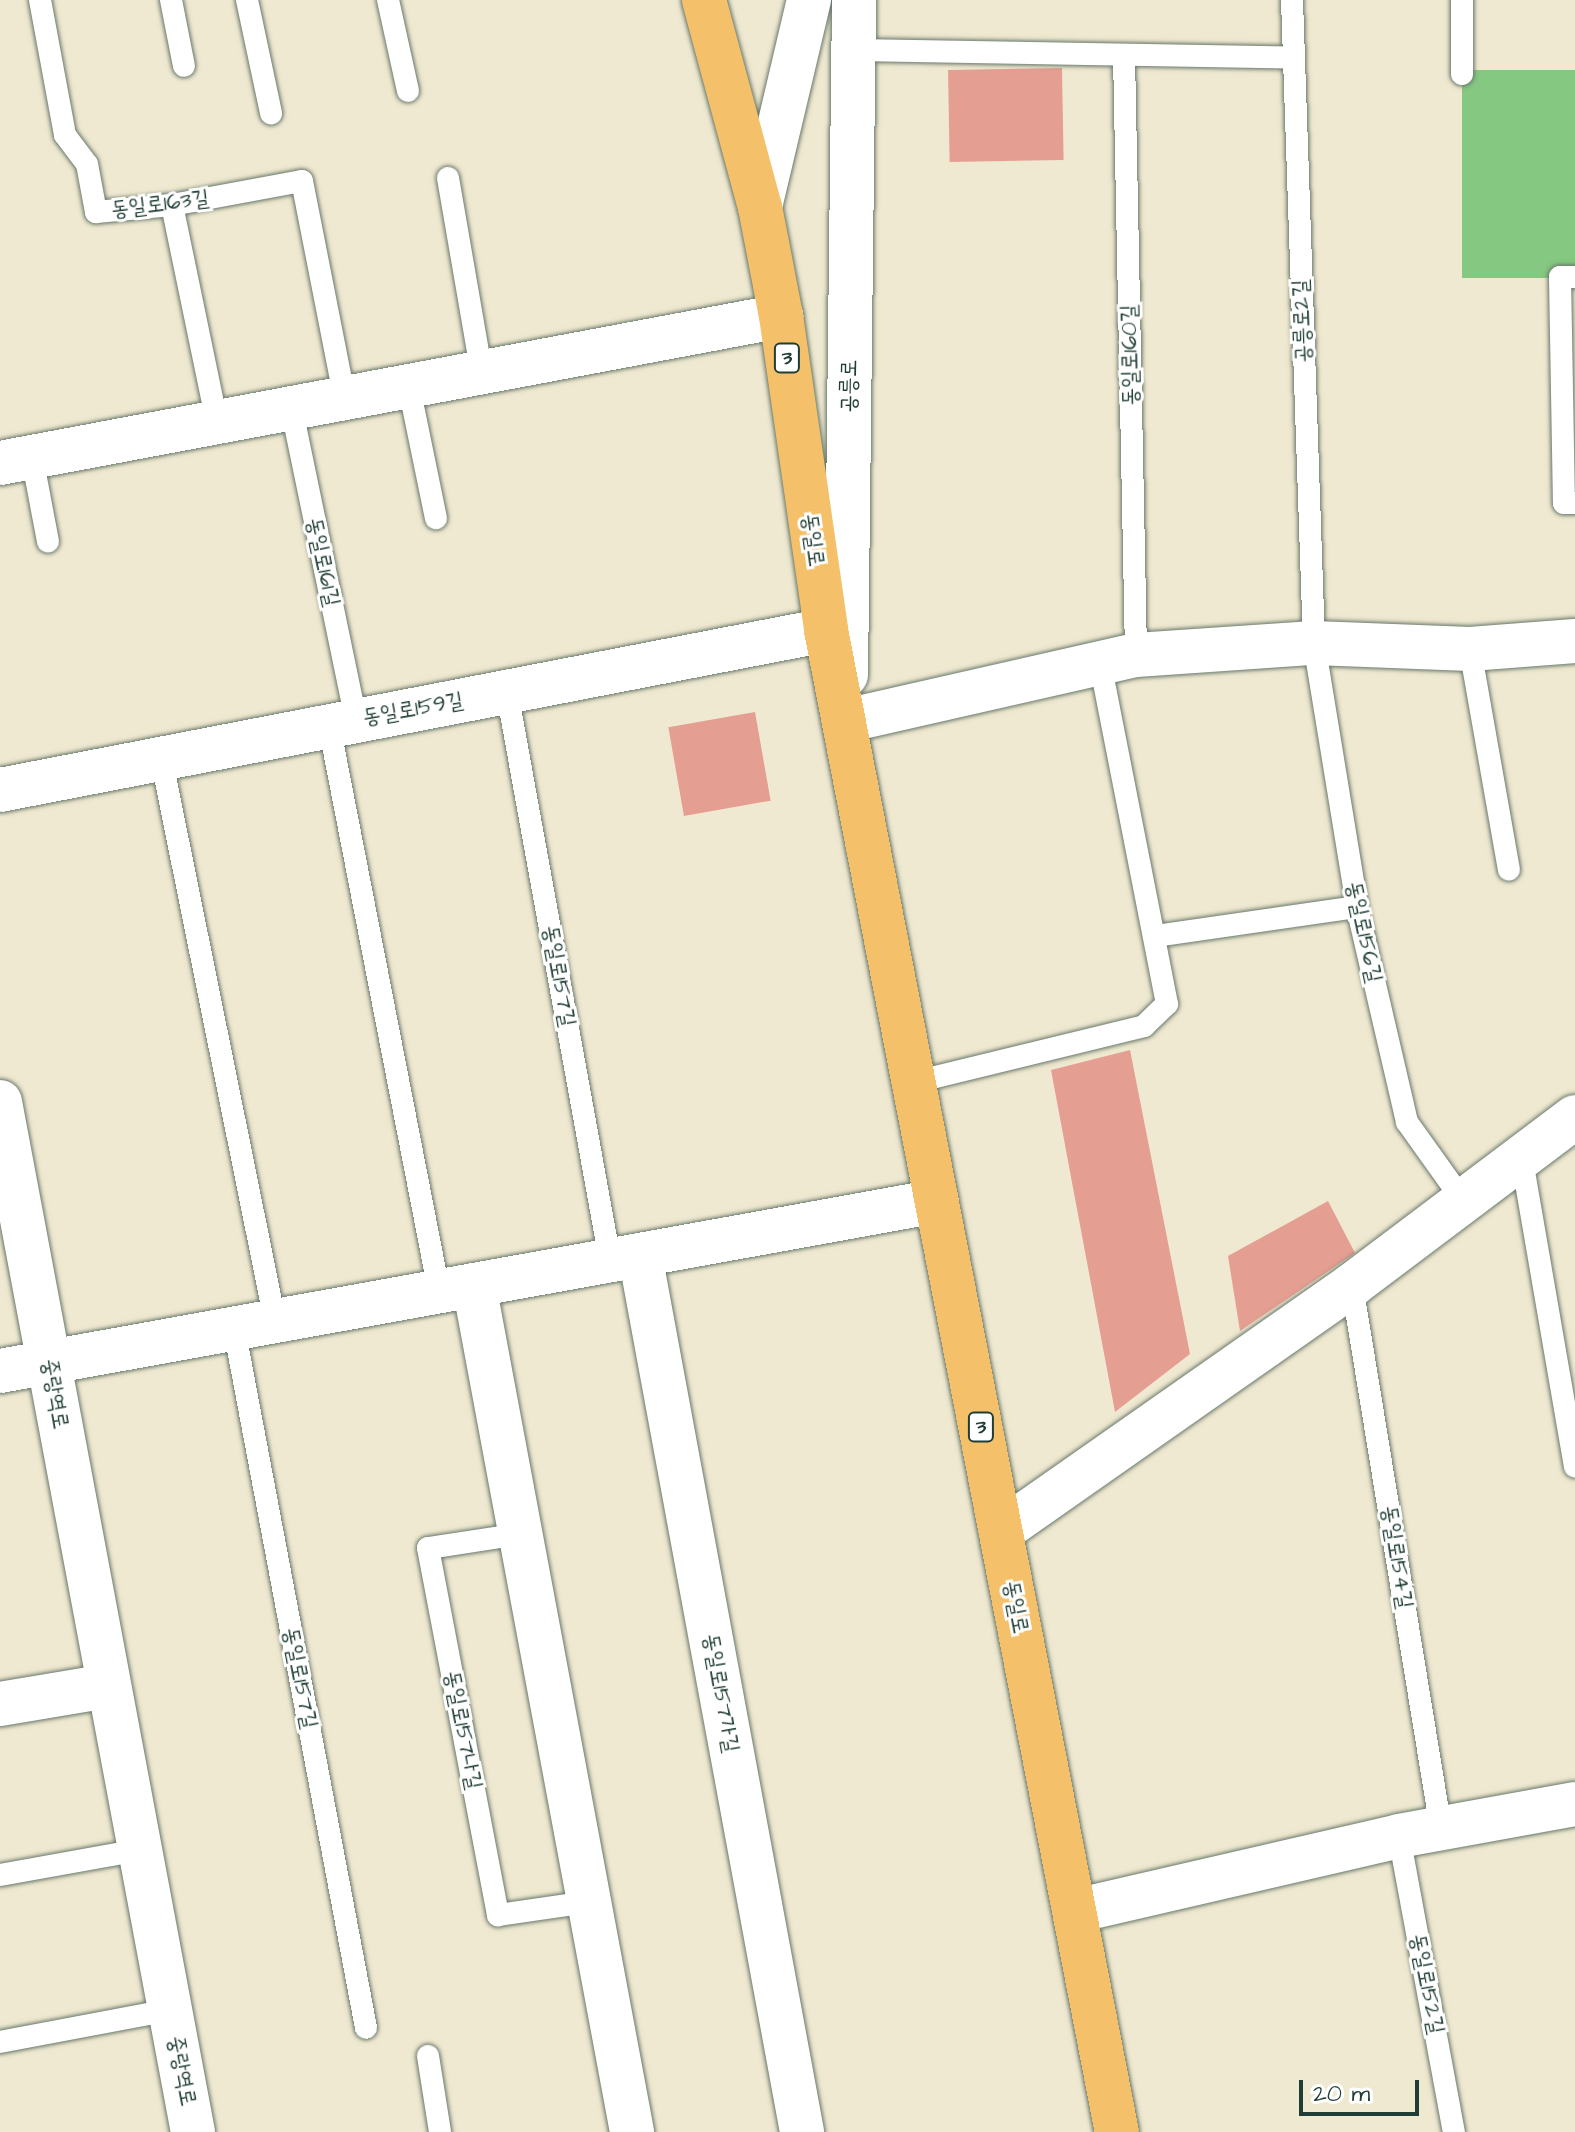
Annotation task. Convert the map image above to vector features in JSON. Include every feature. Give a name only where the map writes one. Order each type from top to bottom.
[{"type":"main road","name":"동일로","points":[[704,0],[760,207],[781,316],[826,630],[1117,2132]]},
{"type":"street","points":[[760,207],[809,0]]},
{"type":"street","name":"공릉로","points":[[845,721],[854,0]]},
{"type":"street","points":[[16,460],[344,395],[482,375],[781,316]]},
{"type":"street","name":"동일로159길","points":[[0,790],[826,630]]},
{"type":"street","points":[[845,721],[1118,659],[1314,643],[1470,649],[1575,641]]},
{"type":"street","name":"중랑역로","points":[[0,1102],[193,2132]]},
{"type":"street","points":[[1001,1531],[1352,1285],[1522,1160],[1575,1117]]},
{"type":"street","points":[[0,1371],[937,1201]]},
{"type":"street","name":"동일로157가길","points":[[625,1258],[802,2132]]},
{"type":"street","points":[[456,1288],[520,1534],[632,2132]]},
{"type":"street","points":[[0,1704],[107,1686]]},
{"type":"street","points":[[1075,1911],[1420,1832],[1575,1804]]},
{"type":"lane","name":"동일로163길","points":[[40,0],[65,135],[87,164],[96,212],[172,205],[302,181],[344,395]]},
{"type":"lane","points":[[171,0],[184,66]]},
{"type":"lane","points":[[247,0],[271,113]]},
{"type":"lane","points":[[388,0],[408,91]]},
{"type":"lane","name":"공릉로2길","points":[[1292,0],[1314,643]]},
{"type":"lane","points":[[1462,0],[1462,74]]},
{"type":"lane","points":[[853,50],[1293,58]]},
{"type":"lane","name":"동일로160길","points":[[915,1082],[1144,1026],[1167,1004],[1118,659],[1124,55]]},
{"type":"lane","points":[[448,178],[482,375]]},
{"type":"lane","points":[[172,205],[217,422]]},
{"type":"lane","points":[[1575,277],[1560,277],[1564,503],[1575,503]]},
{"type":"lane","points":[[409,387],[436,518]]},
{"type":"lane","name":"동일로161길","points":[[291,406],[342,722]]},
{"type":"lane","points":[[16,460],[48,542]]},
{"type":"lane","name":"동일로156길","points":[[1314,643],[1357,907],[1407,1122],[1464,1202]]},
{"type":"lane","points":[[1470,649],[1509,870]]},
{"type":"lane","name":"동일로157길","points":[[507,692],[625,1258]]},
{"type":"lane","points":[[342,722],[456,1288]]},
{"type":"lane","name":"동일로157길","points":[[161,757],[255,1324],[366,2028]]},
{"type":"lane","points":[[1155,936],[1357,907]]},
{"type":"lane","points":[[1522,1160],[1575,1466]]},
{"type":"lane","name":"동일로154길","points":[[1352,1285],[1420,1832]]},
{"type":"lane","name":"동일로157나길","points":[[520,1534],[428,1548],[498,1915],[588,1902]]},
{"type":"lane","name":"동일로152길","points":[[1420,1832],[1454,2132]]},
{"type":"lane","points":[[0,1875],[139,1850]]},
{"type":"lane","name":"중랑역로","points":[[0,2042],[170,2010]]},
{"type":"lane","points":[[428,2056],[440,2132]]},
{"type":"green space","points":[[1462,70],[1575,70],[1575,278],[1462,278]]},
{"type":"building","points":[[1062,68],[1064,160],[950,162],[948,70]]},
{"type":"building","points":[[755,712],[771,801],[684,816],[668,727]]},
{"type":"building","points":[[1130,1050],[1190,1354],[1115,1412],[1051,1070]]},
{"type":"building","points":[[1328,1201],[1355,1253],[1240,1331],[1228,1256]]}]
